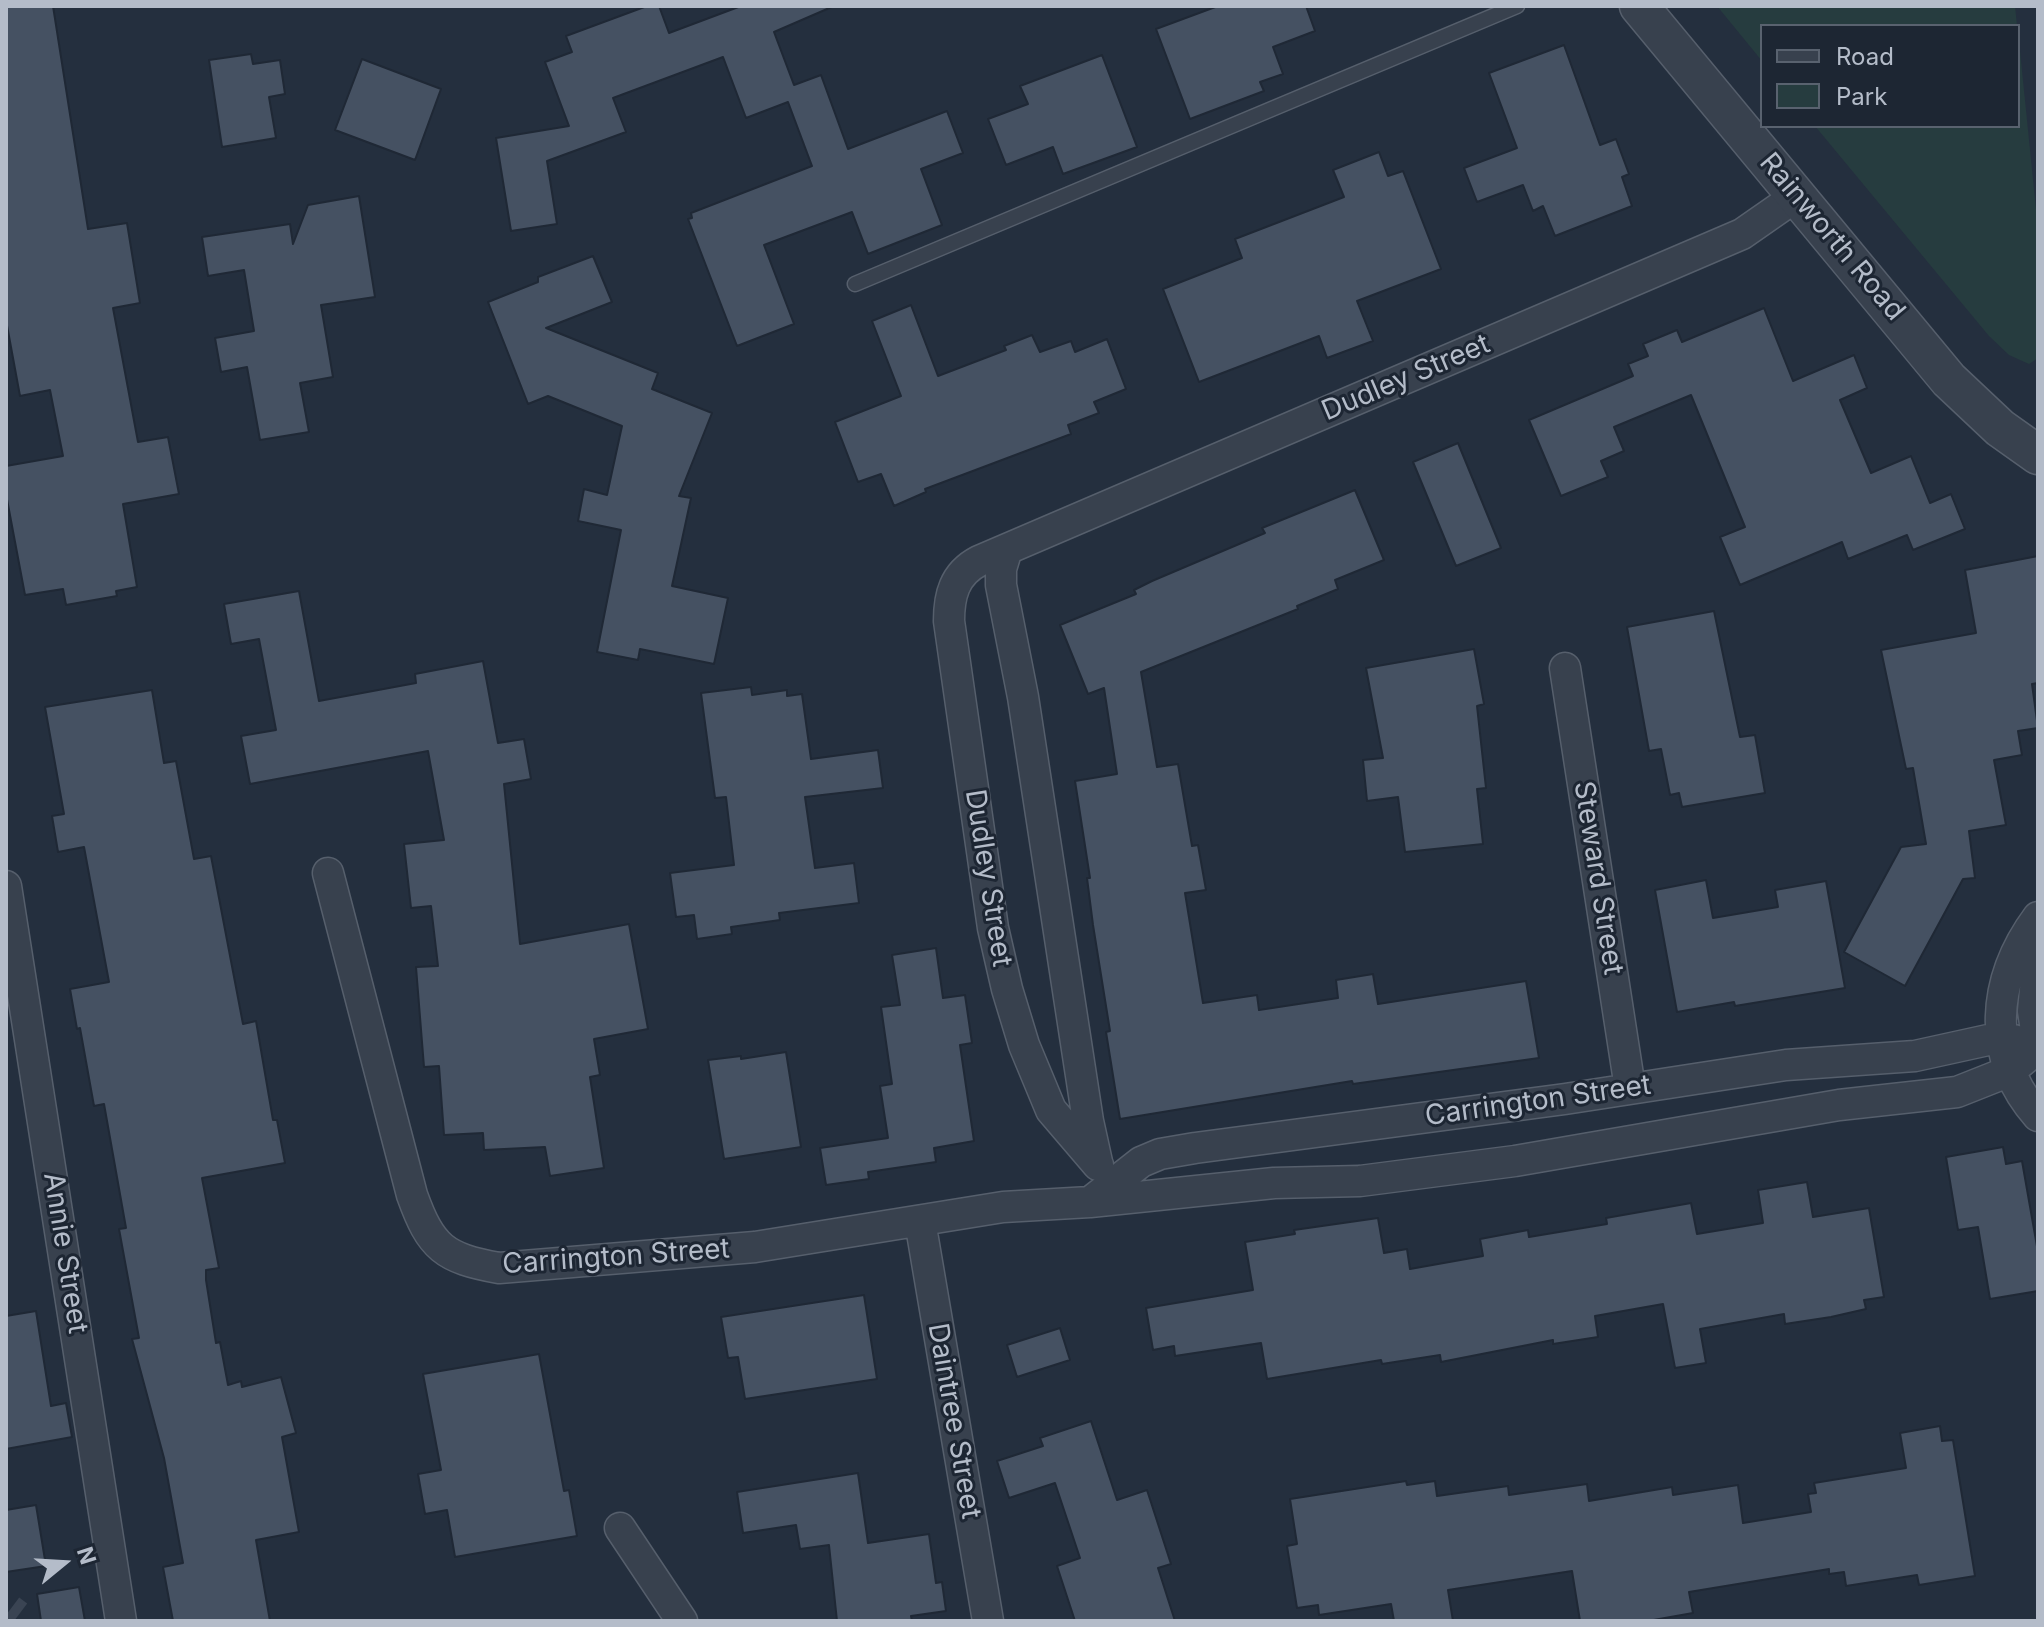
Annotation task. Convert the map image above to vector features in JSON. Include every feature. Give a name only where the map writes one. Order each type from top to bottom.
[{"type":"street","name":"Rainworth Road","points":[[1639,6],[1949,380],[2000,428],[2038,455]]},
{"type":"street","name":"Dudley Street","points":[[1102,1189],[1039,1085],[1007,989],[989,903],[949,611],[953,588],[960,576],[972,565],[1007,549],[1742,234],[1798,195]]},
{"type":"street","points":[[1007,549],[1001,569],[1001,585],[1023,697],[1088,1121],[1102,1189]]},
{"type":"street","name":"Steward Street","points":[[1565,668],[1630,1088]]},
{"type":"street","name":"Carrington Street","points":[[328,873],[412,1195],[423,1225],[449,1255],[468,1263],[499,1268],[755,1247],[1102,1189],[1360,1181],[1515,1161],[1839,1105],[1952,1093],[2010,1071],[2038,1046]]},
{"type":"street","name":"Annie Street","points":[[6,886],[121,1621]]},
{"type":"street","points":[[2038,917],[2020,946],[2001,1005],[2001,1039],[2010,1071],[2020,1092],[2038,1116]]},
{"type":"street","points":[[2001,1039],[2038,1046],[2033,1011],[2038,958]]},
{"type":"street","name":"Carrington Street","points":[[1102,1189],[1136,1164],[1166,1153],[1565,1099],[1786,1065],[1915,1056],[2001,1039]]},
{"type":"street","name":"Daintree Street","points":[[920,1221],[988,1621]]},
{"type":"street","points":[[620,1528],[682,1621]]},
{"type":"lane","points":[[855,284],[1517,6]]},
{"type":"green space","points":[[1717,6],[2015,6],[2017,24],[1760,24],[1760,59]]},
{"type":"green space","points":[[2020,51],[2038,229],[2038,358],[2029,364],[2009,355],[1989,336],[1817,128],[2020,128]]},
{"type":"building","points":[[6,6],[53,6],[88,229],[127,223],[140,303],[113,308],[138,442],[168,437],[179,494],[123,504],[137,587],[116,591],[117,596],[66,605],[63,589],[25,595],[6,494],[6,466],[63,456],[50,390],[20,396],[6,320]]},
{"type":"building","points":[[647,6],[659,6],[669,33],[741,6],[834,6],[774,32],[794,85],[821,75],[848,149],[947,111],[963,153],[921,169],[942,225],[868,254],[852,212],[764,245],[794,324],[737,346],[688,219],[692,218],[691,213],[812,166],[788,102],[746,118],[723,57],[613,98],[626,132],[547,161],[557,224],[511,231],[496,138],[569,126],[545,62],[572,52],[566,36]]},
{"type":"building","points":[[1218,6],[1306,6],[1315,31],[1273,47],[1283,74],[1260,82],[1264,91],[1190,119],[1156,29]]},
{"type":"building","points":[[1564,45],[1600,145],[1616,139],[1629,174],[1622,177],[1632,206],[1555,236],[1543,206],[1533,211],[1523,185],[1477,202],[1464,168],[1517,148],[1489,73]]},
{"type":"building","points":[[251,54],[253,64],[280,60],[285,94],[269,97],[276,138],[222,147],[209,60]]},
{"type":"building","points":[[1102,55],[1137,147],[1063,174],[1053,147],[1006,165],[988,119],[1028,104],[1020,86]]},
{"type":"building","points":[[362,59],[441,89],[415,160],[335,130]]},
{"type":"building","points":[[1379,152],[1388,176],[1403,171],[1441,269],[1357,301],[1373,341],[1327,358],[1319,336],[1199,382],[1163,289],[1242,258],[1235,239],[1344,197],[1333,170]]},
{"type":"building","points":[[359,196],[375,297],[321,305],[333,377],[300,383],[309,432],[260,440],[247,367],[221,372],[215,338],[254,331],[244,270],[208,276],[202,237],[290,224],[293,244],[308,205]]},
{"type":"building","points":[[593,256],[612,302],[546,328],[658,373],[652,389],[712,413],[679,496],[691,498],[672,586],[728,598],[714,664],[640,649],[638,660],[597,652],[621,530],[578,521],[584,489],[607,495],[622,426],[548,396],[528,404],[488,302],[538,282],[538,277]]},
{"type":"building","points":[[911,305],[938,376],[1006,350],[1004,346],[1032,335],[1040,352],[1071,341],[1075,352],[1107,339],[1126,389],[1094,402],[1099,413],[1068,425],[1071,434],[925,489],[926,492],[894,506],[881,474],[858,482],[835,422],[901,396],[872,321]]},
{"type":"building","points":[[1764,308],[1793,381],[1854,355],[1867,388],[1840,400],[1871,473],[1911,456],[1930,503],[1951,494],[1965,529],[1913,550],[1907,535],[1848,559],[1842,542],[1740,585],[1720,537],[1745,527],[1691,395],[1614,427],[1624,451],[1601,461],[1608,477],[1561,496],[1529,420],[1633,376],[1628,364],[1648,356],[1643,344],[1677,330],[1682,342]]},
{"type":"building","points":[[1458,443],[1501,548],[1456,566],[1413,462]]},
{"type":"building","points":[[1355,490],[1384,560],[1335,580],[1338,589],[1297,606],[1298,609],[1141,672],[1157,767],[1178,764],[1192,846],[1198,845],[1206,890],[1185,893],[1203,1003],[1257,995],[1259,1010],[1338,998],[1336,980],[1373,974],[1378,1004],[1526,981],[1539,1058],[1353,1084],[1352,1081],[1120,1119],[1075,781],[1117,774],[1104,688],[1088,694],[1060,625],[1136,594],[1134,590],[1152,581],[1265,533],[1262,528]]},
{"type":"building","points":[[2038,556],[2038,683],[2032,684],[2038,728],[2018,731],[2022,755],[1994,760],[2006,825],[1969,831],[1975,878],[1963,879],[1905,986],[1844,952],[1901,847],[1926,844],[1913,768],[1906,769],[1881,650],[1976,633],[1965,570]]},
{"type":"building","points":[[299,591],[319,701],[416,683],[415,674],[483,661],[498,743],[524,739],[531,779],[504,784],[520,944],[629,924],[648,1029],[594,1039],[600,1075],[590,1077],[604,1168],[550,1176],[545,1147],[484,1150],[483,1133],[444,1135],[439,1066],[424,1067],[416,967],[438,966],[431,906],[411,908],[404,844],[444,840],[428,751],[250,784],[241,736],[276,730],[259,639],[231,644],[224,604]]},
{"type":"building","points":[[1714,611],[1740,737],[1755,735],[1765,793],[1682,807],[1679,793],[1670,795],[1661,749],[1649,751],[1627,627]]},
{"type":"building","points":[[1474,649],[1484,704],[1477,706],[1486,788],[1477,789],[1483,844],[1405,852],[1398,797],[1367,801],[1363,760],[1383,758],[1366,668]]},
{"type":"building","points":[[751,687],[752,695],[787,690],[787,696],[802,694],[811,759],[878,750],[883,788],[805,797],[815,868],[854,863],[859,903],[779,913],[780,920],[731,927],[732,934],[697,939],[694,915],[676,917],[670,873],[734,865],[726,797],[715,798],[701,693]]},
{"type":"building","points":[[152,690],[164,763],[176,761],[194,859],[211,856],[243,1024],[256,1021],[273,1120],[277,1120],[285,1163],[202,1178],[219,1268],[206,1270],[206,1280],[216,1343],[220,1342],[228,1385],[241,1381],[242,1387],[281,1377],[296,1433],[282,1437],[299,1532],[256,1540],[270,1621],[173,1621],[163,1567],[183,1563],[164,1458],[132,1339],[139,1338],[119,1229],[126,1228],[104,1104],[94,1106],[70,989],[109,982],[84,847],[58,852],[52,816],[64,814],[45,707]]},
{"type":"building","points":[[1706,880],[1713,918],[1778,907],[1775,890],[1826,881],[1845,988],[1677,1012],[1655,890]]},
{"type":"building","points":[[936,948],[943,998],[965,995],[972,1043],[960,1045],[974,1141],[934,1148],[936,1162],[868,1172],[869,1179],[826,1185],[820,1148],[888,1138],[880,1086],[892,1084],[881,1007],[900,1005],[892,955]]},
{"type":"building","points":[[786,1052],[801,1147],[724,1159],[708,1060]]},
{"type":"building","points":[[2003,1147],[2006,1164],[2022,1161],[2038,1252],[2038,1291],[1990,1299],[1978,1227],[1958,1230],[1946,1157]]},
{"type":"building","points":[[1807,1182],[1813,1217],[1869,1208],[1884,1297],[1864,1300],[1866,1309],[1831,1317],[1785,1324],[1784,1314],[1700,1329],[1706,1363],[1675,1368],[1663,1304],[1595,1316],[1598,1337],[1553,1344],[1553,1340],[1441,1362],[1440,1355],[1382,1364],[1381,1360],[1267,1379],[1261,1343],[1175,1356],[1174,1346],[1153,1350],[1146,1308],[1253,1290],[1245,1242],[1295,1234],[1294,1230],[1378,1218],[1384,1253],[1407,1249],[1410,1269],[1483,1256],[1480,1239],[1528,1230],[1529,1237],[1607,1224],[1606,1218],[1691,1203],[1697,1234],[1763,1223],[1758,1190]]},
{"type":"building","points":[[864,1295],[877,1379],[745,1399],[738,1357],[728,1358],[721,1317]]},
{"type":"building","points":[[36,1311],[51,1406],[66,1403],[72,1437],[6,1449],[6,1316]]},
{"type":"building","points":[[1060,1328],[1070,1360],[1017,1377],[1007,1345]]},
{"type":"building","points":[[539,1354],[564,1491],[569,1490],[577,1536],[455,1557],[447,1510],[425,1514],[418,1474],[441,1470],[423,1374]]},
{"type":"building","points":[[1091,1421],[1117,1500],[1147,1490],[1171,1564],[1158,1568],[1175,1621],[1075,1621],[1057,1566],[1080,1558],[1055,1483],[1009,1498],[997,1461],[1043,1446],[1040,1438]]},
{"type":"building","points":[[1940,1426],[1942,1441],[1953,1440],[1975,1576],[1919,1585],[1917,1575],[1846,1586],[1844,1572],[1829,1574],[1829,1569],[1689,1592],[1693,1613],[1648,1621],[1580,1621],[1572,1571],[1448,1590],[1453,1621],[1394,1621],[1391,1604],[1319,1615],[1318,1605],[1297,1608],[1287,1546],[1297,1544],[1290,1499],[1406,1481],[1407,1485],[1435,1481],[1437,1496],[1508,1486],[1509,1495],[1587,1484],[1589,1501],[1672,1487],[1673,1495],[1738,1485],[1743,1523],[1811,1512],[1808,1494],[1816,1493],[1814,1483],[1906,1468],[1900,1433]]},
{"type":"building","points":[[858,1473],[868,1543],[929,1534],[936,1583],[942,1582],[946,1611],[911,1616],[912,1621],[837,1621],[829,1545],[800,1549],[796,1525],[743,1533],[737,1492]]},
{"type":"building","points":[[36,1505],[46,1566],[6,1572],[6,1510]]},
{"type":"building","points":[[79,1587],[85,1621],[41,1621],[37,1594]]},
{"type":"tunnel","points":[[6,1615],[14,1621]]}]
